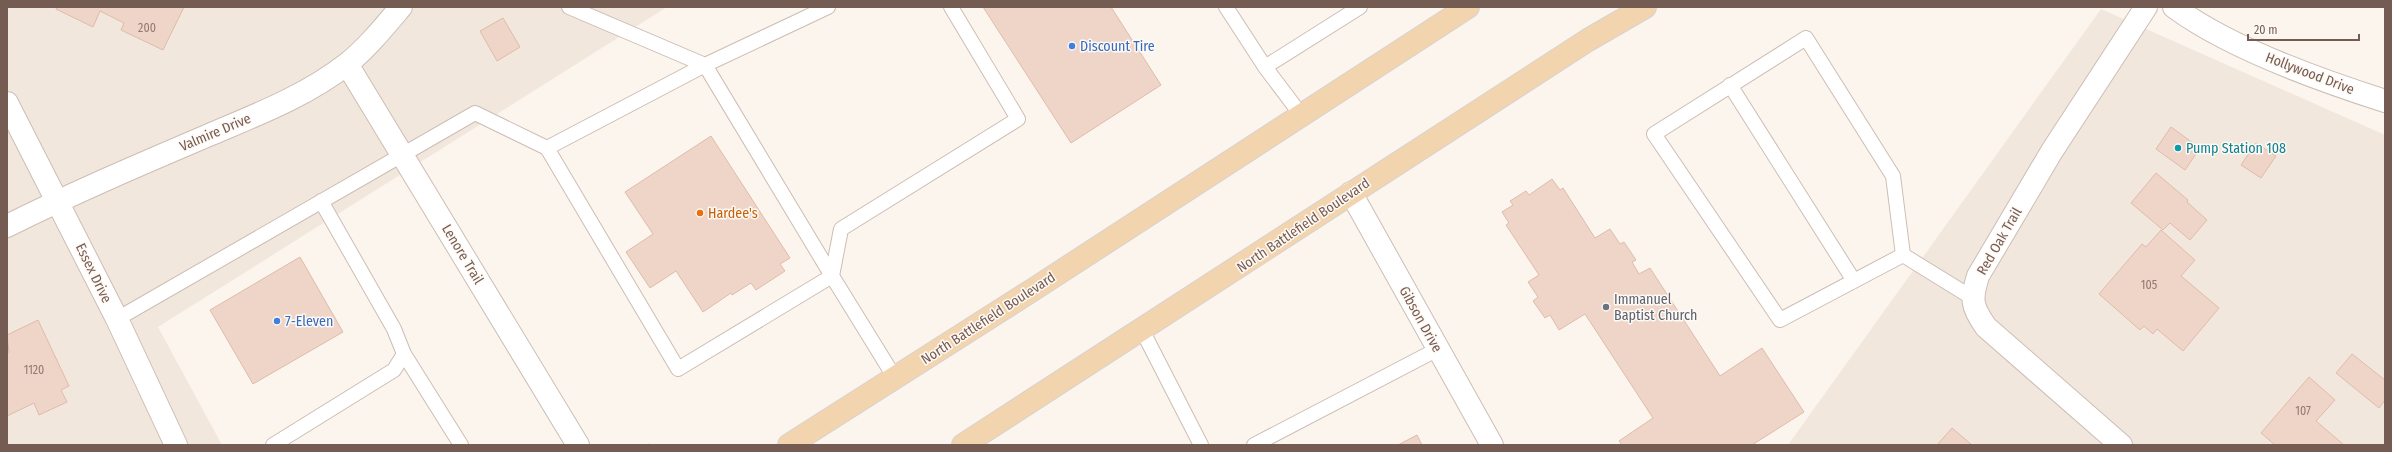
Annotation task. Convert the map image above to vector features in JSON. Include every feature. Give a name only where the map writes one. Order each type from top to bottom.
[{"type":"main road","name":"North Battlefield Boulevard","points":[[789,445],[1302,116],[1468,7]]},
{"type":"main road","name":"North Battlefield Boulevard","points":[[963,445],[1288,237],[1351,193],[1588,40],[1645,7]]},
{"type":"street","name":"Valmire Drive","points":[[7,226],[58,200],[272,108],[324,80],[347,64],[372,41],[401,7]]},
{"type":"street","name":"Red Oak Trail","points":[[1971,297],[1978,276],[2052,151],[2146,7]]},
{"type":"street","name":"Hollywood Drive","points":[[2185,10],[2277,62],[2385,101]]},
{"type":"street","name":"Lenore Trail","points":[[347,64],[403,154],[578,445]]},
{"type":"street","name":"Essex Drive","points":[[7,103],[58,200],[117,319],[176,445]]},
{"type":"street","name":"Gibson Drive","points":[[1351,193],[1492,445]]},
{"type":"street","points":[[1971,297],[1979,318],[1986,327],[2121,445]]},
{"type":"lane","points":[[569,7],[705,65],[895,378]]},
{"type":"lane","points":[[547,148],[705,65],[828,7]]},
{"type":"lane","points":[[117,319],[475,113],[547,148],[678,369],[832,276],[841,229],[1018,119],[951,7]]},
{"type":"lane","points":[[1226,7],[1265,67],[1302,116]]},
{"type":"lane","points":[[1265,67],[1360,7]]},
{"type":"lane","points":[[1806,38],[1893,176],[1903,255],[1780,320],[1654,134],[1806,38]]},
{"type":"lane","points":[[1730,85],[1854,281]]},
{"type":"lane","points":[[321,201],[394,329],[404,354],[461,445]]},
{"type":"lane","points":[[1903,255],[1971,297]]},
{"type":"lane","points":[[1142,330],[1201,445]]},
{"type":"lane","points":[[1254,445],[1438,349]]},
{"type":"lane","points":[[273,445],[394,370],[404,354]]},
{"type":"shaded area","points":[[7,7],[667,7],[158,327],[222,445],[7,445]]},
{"type":"shaded area","points":[[2101,9],[2385,135],[2385,445],[1788,445]]},
{"type":"building","points":[[57,7],[184,7],[163,50],[121,30],[124,23],[100,11],[93,27],[56,9]]},
{"type":"building","name":"Discount Tire","points":[[983,7],[1111,7],[1161,85],[1071,143]]},
{"type":"building","points":[[503,18],[520,47],[497,61],[480,31]]},
{"type":"building","name":"Pump Station 108","points":[[2171,127],[2200,148],[2185,170],[2156,149]]},
{"type":"building","name":"Hardee's","points":[[711,136],[790,258],[780,264],[785,271],[756,290],[751,283],[732,295],[731,293],[703,312],[676,271],[650,288],[626,252],[653,234],[625,192]]},
{"type":"building","points":[[2256,143],[2276,156],[2261,178],[2241,165]]},
{"type":"building","points":[[2156,173],[2188,200],[2187,202],[2207,220],[2190,240],[2170,223],[2163,230],[2131,203]]},
{"type":"building","name":"Immanuel Baptist Church","points":[[1552,179],[1560,190],[1563,188],[1595,238],[1610,229],[1620,244],[1624,242],[1636,260],[1632,262],[1639,274],[1650,268],[1720,376],[1762,348],[1804,412],[1752,445],[1622,445],[1619,441],[1653,418],[1585,314],[1559,330],[1550,315],[1545,318],[1533,301],[1538,297],[1528,282],[1539,275],[1506,225],[1509,223],[1502,212],[1513,205],[1510,201],[1526,191],[1529,195]]},
{"type":"building","points":[[2161,230],[2195,260],[2181,276],[2219,308],[2183,351],[2157,329],[2153,334],[2144,326],[2140,330],[2099,294],[2142,244],[2146,247]]},
{"type":"building","name":"7-Eleven","points":[[300,257],[343,332],[253,384],[210,310]]},
{"type":"building","points":[[38,320],[69,386],[61,390],[67,402],[39,415],[34,403],[7,416],[7,353],[9,352],[7,335]]},
{"type":"building","points":[[2352,354],[2385,380],[2385,400],[2379,408],[2336,373]]},
{"type":"building","points":[[2309,377],[2335,400],[2316,421],[2344,445],[2275,445],[2261,433]]},
{"type":"building","points":[[1952,428],[1972,445],[1937,445]]},
{"type":"building","points":[[1417,435],[1422,445],[1398,445]]},
{"type":"place","name":"Discount Tire","points":[[1072,46]]},
{"type":"place","name":"Pump Station 108","points":[[2178,148]]},
{"type":"place","name":"Hardee's","points":[[700,213]]},
{"type":"place","name":"Immanuel Baptist Church","points":[[1606,307]]},
{"type":"place","name":"7-Eleven","points":[[277,321]]}]
